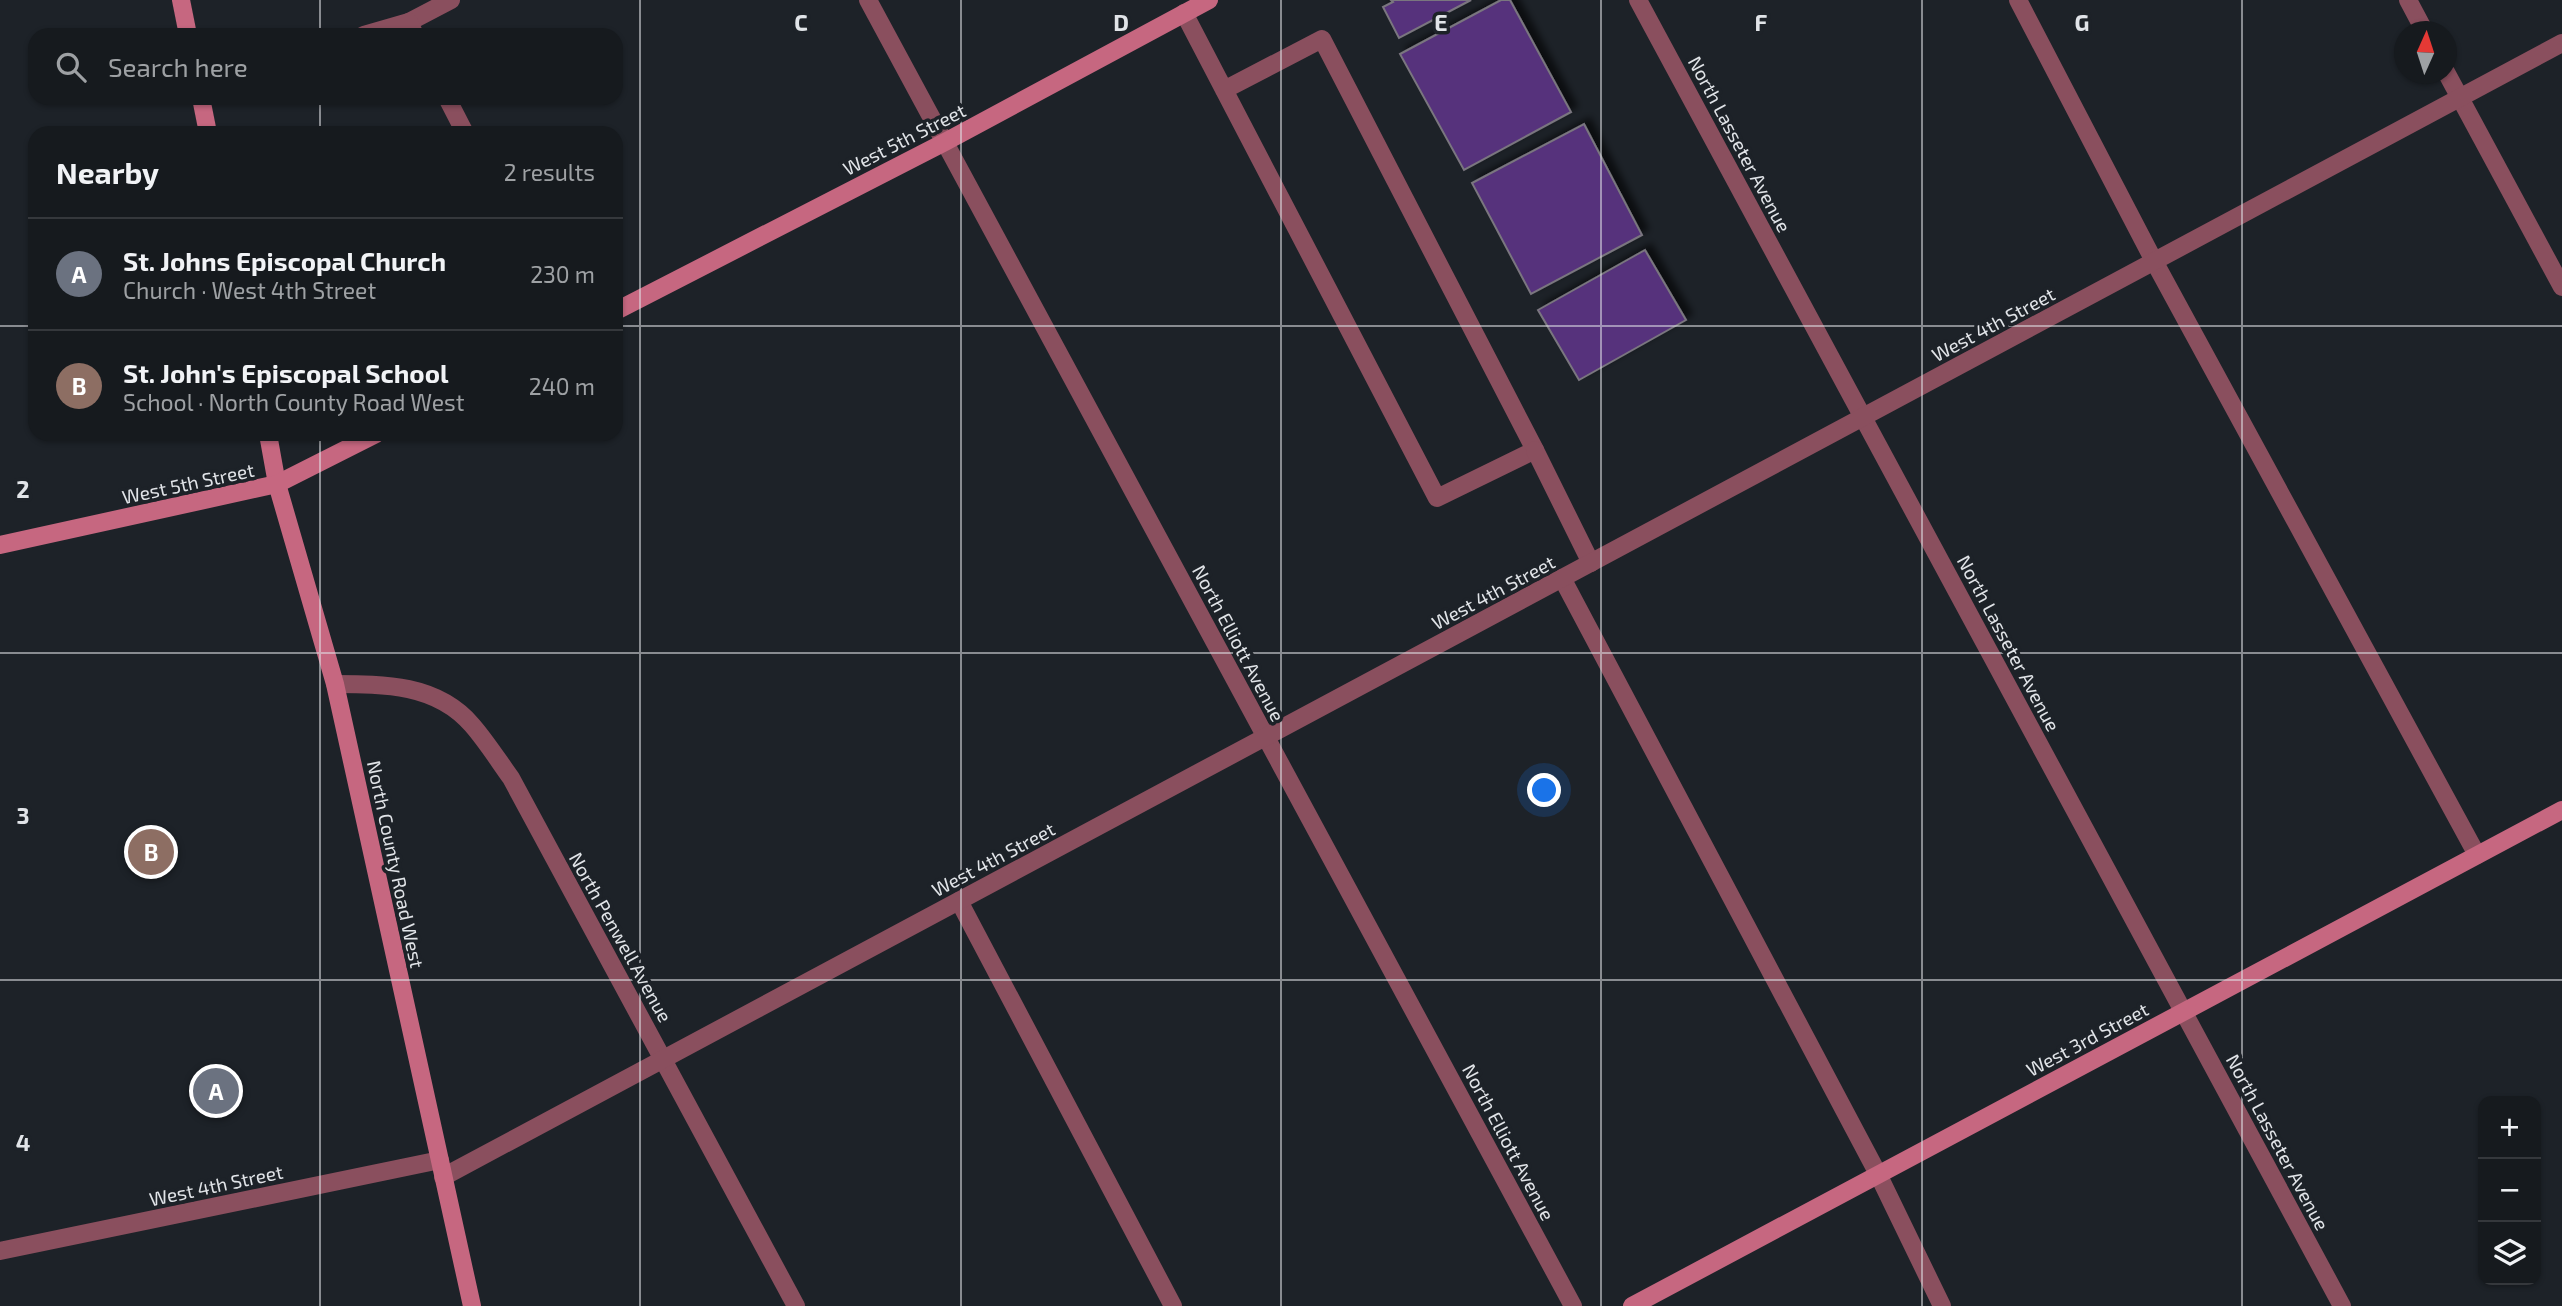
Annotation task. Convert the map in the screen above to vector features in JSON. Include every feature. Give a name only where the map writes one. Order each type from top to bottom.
[{"type":"street","points":[[181,0],[187,28]]},
{"type":"street","points":[[413,28],[451,0]]},
{"type":"street","name":"North Elliott Avenue","points":[[868,0],[1573,1306]]},
{"type":"street","name":"West 5th Street","points":[[623,307],[945,142],[1209,0]]},
{"type":"street","name":"North Lasseter Avenue","points":[[1639,0],[2342,1306]]},
{"type":"street","points":[[2018,0],[2154,261],[2477,855]]},
{"type":"street","points":[[2408,0],[2419,21]]},
{"type":"street","points":[[1184,13],[1437,498],[1535,450]]},
{"type":"street","points":[[1224,89],[1322,39],[1591,563]]},
{"type":"street","name":"West 4th Street","points":[[0,1251],[441,1168],[663,1058],[959,901],[2562,43]]},
{"type":"street","points":[[2452,84],[2562,287]]},
{"type":"street","points":[[202,105],[207,126]]},
{"type":"street","points":[[451,105],[461,126]]},
{"type":"street","name":"North County Road West","points":[[269,441],[278,484],[335,684],[472,1306]]},
{"type":"street","name":"West 5th Street","points":[[0,545],[278,484],[362,441]]},
{"type":"street","points":[[1562,578],[1878,1174],[1942,1306]]},
{"type":"street","name":"North Penwell Avenue","points":[[335,684],[387,684],[422,691],[448,705],[471,723],[511,778],[796,1306]]},
{"type":"street","name":"West 3rd Street","points":[[1632,1306],[2562,810]]},
{"type":"street","points":[[959,901],[1173,1306]]},
{"type":"building","points":[[1391,0],[1471,0],[1399,38],[1383,7],[1393,2]]},
{"type":"building","points":[[1501,0],[1510,0],[1571,112],[1464,170],[1400,54]]},
{"type":"building","points":[[1584,124],[1642,235],[1531,294],[1472,183]]},
{"type":"building","points":[[1645,250],[1686,320],[1579,380],[1538,310]]},
{"type":"place","name":"St. John's Episcopal School","points":[[151,852]]},
{"type":"place","name":"St. Johns Episcopal Church","points":[[216,1091]]}]
